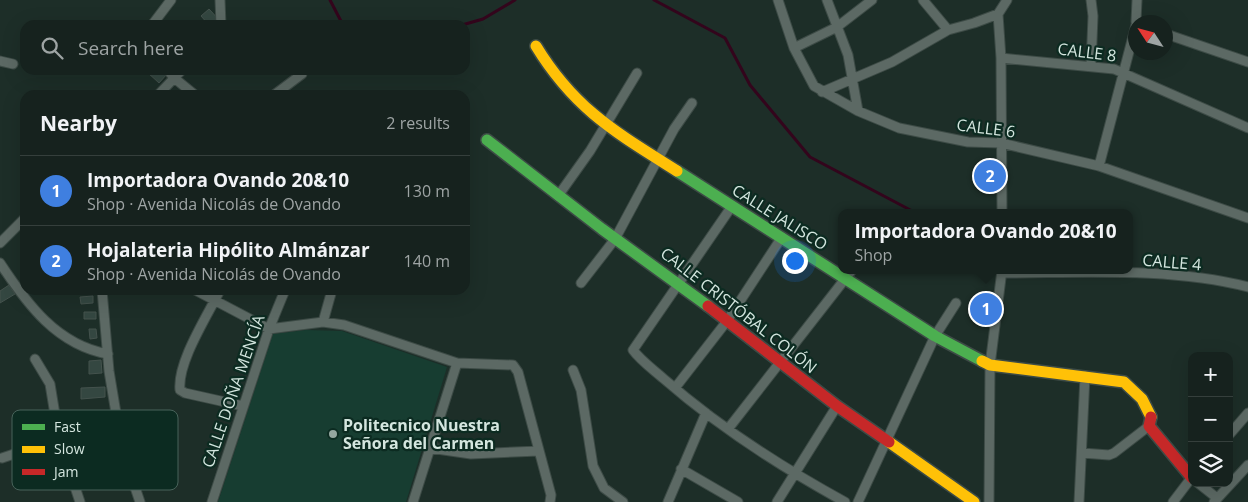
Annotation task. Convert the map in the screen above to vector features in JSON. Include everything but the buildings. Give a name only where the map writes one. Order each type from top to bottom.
[{"type":"street","points":[[156,20],[171,0]]},
{"type":"street","points":[[220,0],[221,20]]},
{"type":"street","name":"CALLE 6","points":[[778,0],[794,48],[809,79],[822,92],[858,111],[899,128],[968,142],[1001,143],[1099,166],[1248,218]]},
{"type":"street","points":[[827,0],[848,56],[858,111]]},
{"type":"street","points":[[794,48],[837,27],[872,0]]},
{"type":"street","points":[[923,0],[948,30]]},
{"type":"street","points":[[1002,209],[1001,58],[998,14],[1006,0]]},
{"type":"street","points":[[1091,0],[1093,16],[1091,66]]},
{"type":"street","points":[[1136,15],[1137,0]]},
{"type":"street","points":[[822,92],[892,62],[948,30],[974,24],[998,14]]},
{"type":"street","points":[[1173,36],[1248,62]]},
{"type":"street","name":"CALLE JALISCO","points":[[536,46],[551,71],[588,111],[605,125],[657,160],[782,238],[838,268]]},
{"type":"street","points":[[1099,166],[1128,54]]},
{"type":"street","name":"CALLE 8","points":[[1001,58],[1091,66],[1123,72],[1248,128]]},
{"type":"street","points":[[0,61],[13,64]]},
{"type":"street","points":[[558,196],[590,150],[637,73]]},
{"type":"street","points":[[161,90],[170,75]]},
{"type":"street","points":[[172,75],[189,90]]},
{"type":"street","points":[[281,90],[301,75]]},
{"type":"street","points":[[581,283],[616,239],[657,160],[692,103]]},
{"type":"street","name":"CALLE CRISTÓBAL COLÓN","points":[[487,140],[558,196],[680,284],[837,406],[974,502]]},
{"type":"street","points":[[732,206],[634,350],[675,388],[706,413],[795,474],[845,502]]},
{"type":"street","points":[[0,244],[20,223]]},
{"type":"street","points":[[675,388],[727,321],[782,238]]},
{"type":"street","points":[[0,264],[20,294]]},
{"type":"street","points":[[728,428],[849,274]]},
{"type":"street","name":"CALLE JALISCO","points":[[849,274],[935,336],[990,365],[1085,376],[1127,384],[1142,399],[1151,417],[1150,426],[1188,473]]},
{"type":"street","points":[[989,502],[990,365],[1002,274]]},
{"type":"street","name":"CALLE 4","points":[[1133,274],[1227,282],[1248,287]]},
{"type":"street","points":[[21,295],[40,317],[80,345],[93,352],[108,354]]},
{"type":"street","points":[[102,295],[108,354],[116,410]]},
{"type":"street","points":[[205,295],[269,329],[322,322],[344,325],[457,363],[512,365],[516,368],[551,495],[550,502]]},
{"type":"street","points":[[218,295],[192,345],[180,383],[180,390],[185,394],[243,406]]},
{"type":"street","name":"CALLE DOÑA MENCÍA","points":[[212,502],[282,295]]},
{"type":"street","points":[[322,322],[330,295]]},
{"type":"street","points":[[858,502],[935,336],[956,303]]},
{"type":"street","points":[[35,359],[50,384],[54,410]]},
{"type":"street","points":[[413,502],[457,363]]},
{"type":"street","points":[[573,370],[581,390],[593,466],[604,488],[623,502]]},
{"type":"street","points":[[1079,502],[1085,376]]},
{"type":"street","points":[[777,502],[837,406]]},
{"type":"street","points":[[668,502],[706,413]]},
{"type":"street","points":[[1233,430],[1248,413]]},
{"type":"street","points":[[1082,452],[1108,455],[1114,453],[1150,426]]},
{"type":"street","points":[[430,448],[471,454],[539,451]]},
{"type":"street","points":[[2,458],[12,455]]},
{"type":"street","points":[[1202,487],[1216,500],[1248,465]]},
{"type":"street","points":[[681,469],[738,502]]},
{"type":"street","points":[[1173,502],[1188,483]]},
{"type":"street","points":[[76,490],[80,502]]},
{"type":"street","points":[[136,490],[140,502]]},
{"type":"shaded area","name":"Politecnico Nuestra Señora del Carmen","points":[[306,330],[342,331],[447,367],[406,502],[218,502],[273,334]]},
{"type":"waterway","points":[[330,0],[340,20]]},
{"type":"waterway","points":[[470,23],[483,19],[515,0]]},
{"type":"waterway","points":[[654,0],[725,38],[750,85],[810,157],[908,209]]},
{"type":"traffic: fast","points":[[487,140],[602,229],[708,306]]},
{"type":"traffic: fast","points":[[677,171],[838,274]]},
{"type":"traffic: fast","points":[[838,274],[935,336],[982,361]]},
{"type":"traffic: slow","points":[[536,46],[566,87],[582,104],[616,132],[677,171]]},
{"type":"traffic: slow","points":[[982,361],[990,365],[1124,382],[1142,399],[1151,417]]},
{"type":"traffic: slow","points":[[889,442],[974,502]]},
{"type":"traffic: jam","points":[[708,306],[837,406],[889,442]]},
{"type":"traffic: jam","points":[[1151,417],[1149,426],[1188,473]]},
{"type":"place","name":"Hojalateria Hipólito Almánzar","points":[[990,176]]},
{"type":"place","name":"Importadora Ovando 20&10","points":[[986,309]]},
{"type":"place","name":"Politecnico Nuestra Señora del Carmen","points":[[333,434]]}]
